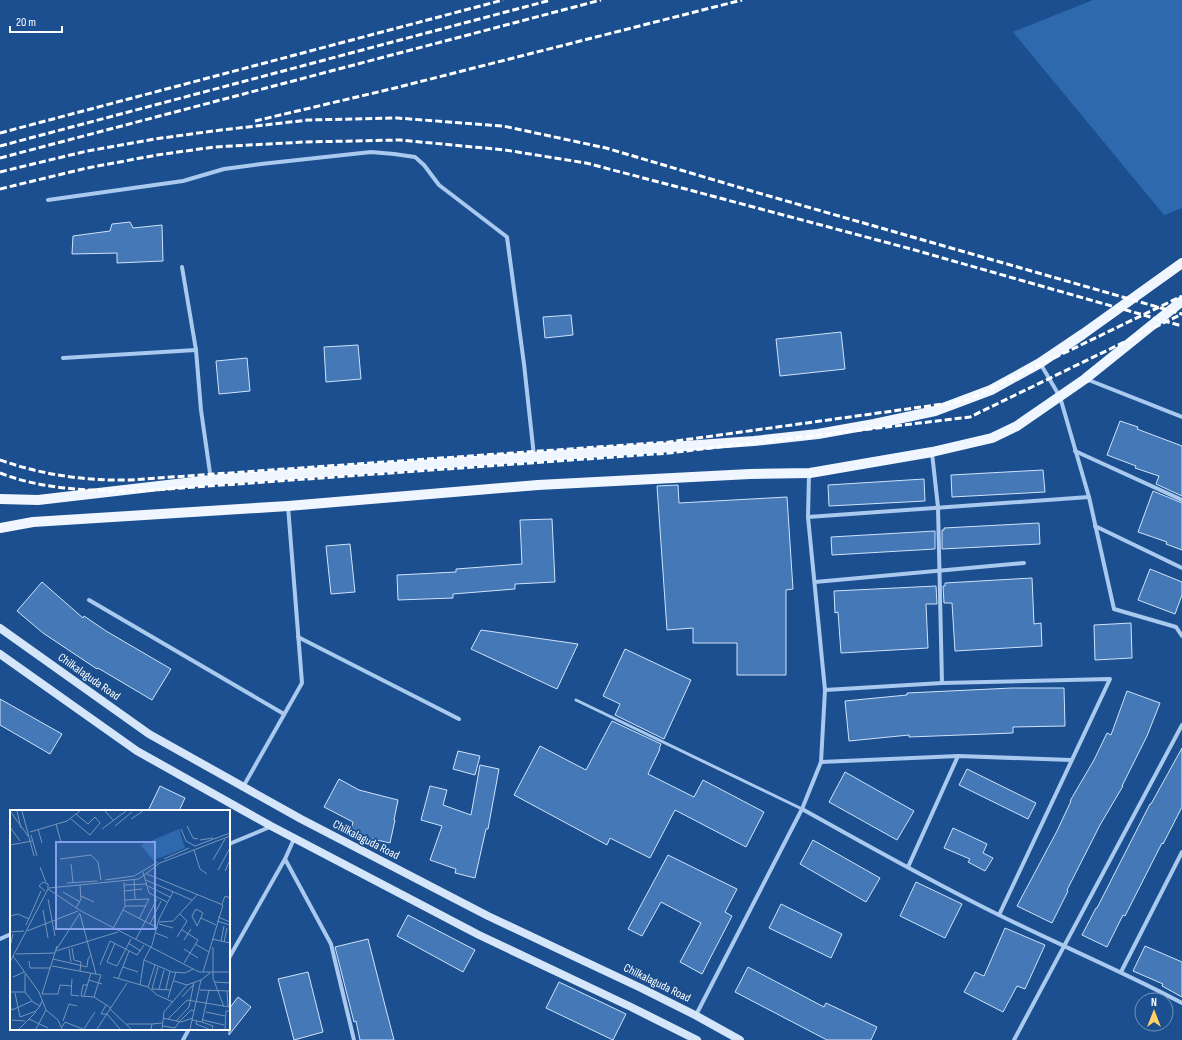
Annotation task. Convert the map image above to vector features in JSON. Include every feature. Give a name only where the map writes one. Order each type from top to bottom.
[{"type":"main road","points":[[0,499],[38,500],[211,480],[754,442],[818,434],[874,424],[935,411],[991,390],[1040,363],[1182,263]]},
{"type":"main road","points":[[0,528],[32,522],[288,506],[538,485],[750,474],[810,473],[932,452],[992,438],[1017,426],[1085,379],[1182,301]]},
{"type":"main road","name":"Chilkalaguda Road","points":[[0,628],[149,734],[243,787],[301,819],[488,916],[641,988],[695,1015],[740,1040]]},
{"type":"main road","points":[[0,654],[137,751],[294,839],[479,935],[697,1040]]},
{"type":"street","points":[[48,200],[183,181],[224,169],[261,164],[371,152],[415,157],[424,165],[439,185],[507,237],[523,357],[534,458]]},
{"type":"street","points":[[182,267],[196,350],[201,410],[211,480]]},
{"type":"street","points":[[63,358],[196,350]]},
{"type":"street","points":[[1040,363],[1060,397],[1089,497],[1114,609],[1176,627],[1182,636]]},
{"type":"street","points":[[1085,379],[1182,417]]},
{"type":"street","points":[[1075,451],[1182,500]]},
{"type":"street","points":[[932,452],[938,507],[942,683]]},
{"type":"street","points":[[695,1015],[802,809],[821,762],[825,690],[808,517],[810,473]]},
{"type":"street","points":[[808,517],[1089,497]]},
{"type":"street","points":[[243,787],[302,683],[288,506]]},
{"type":"street","points":[[1095,526],[1182,568]]},
{"type":"street","points":[[815,582],[1024,563]]},
{"type":"street","points":[[89,600],[284,714]]},
{"type":"street","points":[[298,637],[459,719]]},
{"type":"street","points":[[825,690],[942,683],[1110,679],[999,915]]},
{"type":"street","points":[[1014,1040],[1182,726]]},
{"type":"street","points":[[821,762],[958,756],[1071,760]]},
{"type":"street","points":[[908,867],[958,756]]},
{"type":"street","points":[[802,809],[999,915],[1121,972],[1182,1003]]},
{"type":"street","points":[[230,844],[271,826]]},
{"type":"street","points":[[230,956],[285,859],[294,839]]},
{"type":"street","points":[[1121,972],[1182,852]]},
{"type":"street","points":[[285,859],[331,944],[354,1040]]},
{"type":"street","points":[[0,939],[10,934]]},
{"type":"street","points":[[183,1040],[188,1030]]},
{"type":"lane","points":[[576,700],[802,809]]},
{"type":"shaded area","points":[[1093,0],[1182,0],[1182,208],[1164,215],[1013,32]]},
{"type":"building","points":[[130,222],[133,228],[162,225],[163,261],[117,263],[117,253],[72,254],[73,236],[110,231],[112,224]]},
{"type":"building","points":[[571,315],[573,335],[545,338],[543,317]]},
{"type":"building","points":[[841,332],[845,369],[780,376],[776,339]]},
{"type":"building","points":[[358,345],[361,379],[326,382],[324,347]]},
{"type":"building","points":[[247,358],[250,391],[219,394],[216,361]]},
{"type":"building","points":[[1120,421],[1182,446],[1182,496],[1156,484],[1159,476],[1135,468],[1136,466],[1107,455]]},
{"type":"building","points":[[1043,470],[1045,492],[952,497],[951,475]]},
{"type":"building","points":[[924,479],[925,501],[829,506],[828,485]]},
{"type":"building","points":[[678,485],[679,503],[787,497],[793,589],[786,590],[786,675],[737,675],[737,643],[693,643],[693,628],[667,630],[657,486]]},
{"type":"building","points":[[1153,491],[1182,503],[1182,550],[1166,544],[1167,542],[1138,532]]},
{"type":"building","points":[[552,519],[555,582],[515,584],[515,589],[453,594],[453,598],[398,600],[397,575],[456,572],[456,569],[522,564],[520,520]]},
{"type":"building","points":[[1039,523],[1040,544],[942,549],[942,530],[944,530],[944,528]]},
{"type":"building","points":[[935,531],[935,549],[832,555],[831,537]]},
{"type":"building","points":[[350,544],[355,592],[331,594],[326,546]]},
{"type":"building","points":[[1150,569],[1182,582],[1182,595],[1175,614],[1138,600]]},
{"type":"building","points":[[1032,578],[1034,624],[1041,623],[1042,646],[955,651],[952,603],[944,603],[943,586],[945,586],[945,583]]},
{"type":"building","points":[[42,582],[83,618],[84,616],[106,631],[171,669],[152,700],[98,668],[97,669],[43,633],[17,611]]},
{"type":"building","points":[[936,586],[937,604],[926,604],[928,648],[841,653],[838,612],[835,613],[834,591]]},
{"type":"building","points":[[1131,623],[1132,658],[1095,660],[1094,625]]},
{"type":"building","points":[[481,630],[578,644],[557,689],[471,649]]},
{"type":"building","points":[[625,649],[691,680],[664,739],[615,715],[620,704],[603,696]]},
{"type":"building","points":[[1012,688],[1064,688],[1065,726],[1013,727],[1013,733],[909,737],[909,735],[849,741],[845,701],[907,695],[907,693]]},
{"type":"building","points":[[1127,691],[1160,703],[1147,736],[1123,786],[1100,825],[1052,923],[1017,906],[1057,831],[1070,801],[1094,760],[1107,733],[1111,735]]},
{"type":"building","points":[[0,699],[62,734],[50,754],[0,725]]},
{"type":"building","points":[[612,721],[661,744],[648,774],[694,797],[703,780],[764,812],[746,847],[675,810],[650,858],[610,838],[607,845],[514,795],[540,746],[586,770]]},
{"type":"building","points":[[1182,748],[1182,807],[1125,916],[1123,915],[1107,947],[1082,935],[1150,804]]},
{"type":"building","points":[[458,751],[480,756],[475,775],[453,769]]},
{"type":"building","points":[[480,765],[499,769],[488,829],[486,829],[475,878],[455,873],[456,869],[430,860],[442,826],[421,820],[430,786],[447,790],[443,805],[471,815]]},
{"type":"building","points":[[967,769],[1036,803],[1028,819],[959,785]]},
{"type":"building","points":[[845,772],[914,811],[897,840],[829,802]]},
{"type":"building","points":[[339,779],[359,790],[398,800],[390,843],[350,834],[353,822],[324,807]]},
{"type":"building","points":[[160,786],[185,798],[179,810],[148,810]]},
{"type":"building","points":[[953,828],[987,844],[983,853],[993,858],[985,871],[968,862],[970,859],[944,848]]},
{"type":"building","points":[[813,840],[880,878],[866,902],[800,864]]},
{"type":"building","points":[[668,855],[737,889],[725,912],[732,916],[702,974],[680,962],[701,923],[661,902],[642,936],[628,929]]},
{"type":"building","points":[[916,882],[962,904],[945,938],[900,916]]},
{"type":"building","points":[[781,904],[842,934],[831,958],[769,928]]},
{"type":"building","points":[[408,915],[475,950],[463,972],[397,936]]},
{"type":"building","points":[[1005,928],[1045,945],[1025,989],[1017,986],[1003,1012],[964,992],[975,972],[984,976]]},
{"type":"building","points":[[368,939],[394,1040],[360,1040],[356,1021],[354,1022],[335,947]]},
{"type":"building","points":[[1145,946],[1182,962],[1182,997],[1162,986],[1163,984],[1133,971]]},
{"type":"building","points":[[748,967],[824,1007],[826,1003],[877,1027],[871,1040],[827,1040],[735,992]]},
{"type":"building","points":[[308,972],[323,1032],[294,1040],[278,979]]},
{"type":"building","points":[[559,982],[626,1014],[613,1040],[546,1008]]},
{"type":"building","points":[[238,997],[251,1007],[229,1035],[230,1030],[230,1008]]},
{"type":"railway","points":[[0,133],[503,0]]},
{"type":"railway","points":[[0,146],[551,0]]},
{"type":"railway","points":[[0,158],[601,0]]},
{"type":"railway","points":[[255,121],[395,88],[742,0]]},
{"type":"railway","points":[[0,172],[87,151],[155,139],[308,120],[397,118],[503,126],[606,148],[1182,314]]},
{"type":"railway","points":[[0,189],[87,168],[157,155],[214,147],[304,142],[400,140],[505,150],[586,163],[911,249],[1182,326]]},
{"type":"railway","points":[[0,460],[32,470],[64,476],[130,480],[669,442],[965,401],[1182,296]]},
{"type":"railway","points":[[0,473],[17,479],[51,486],[86,490],[139,491],[669,453],[970,417],[1182,314]]}]
